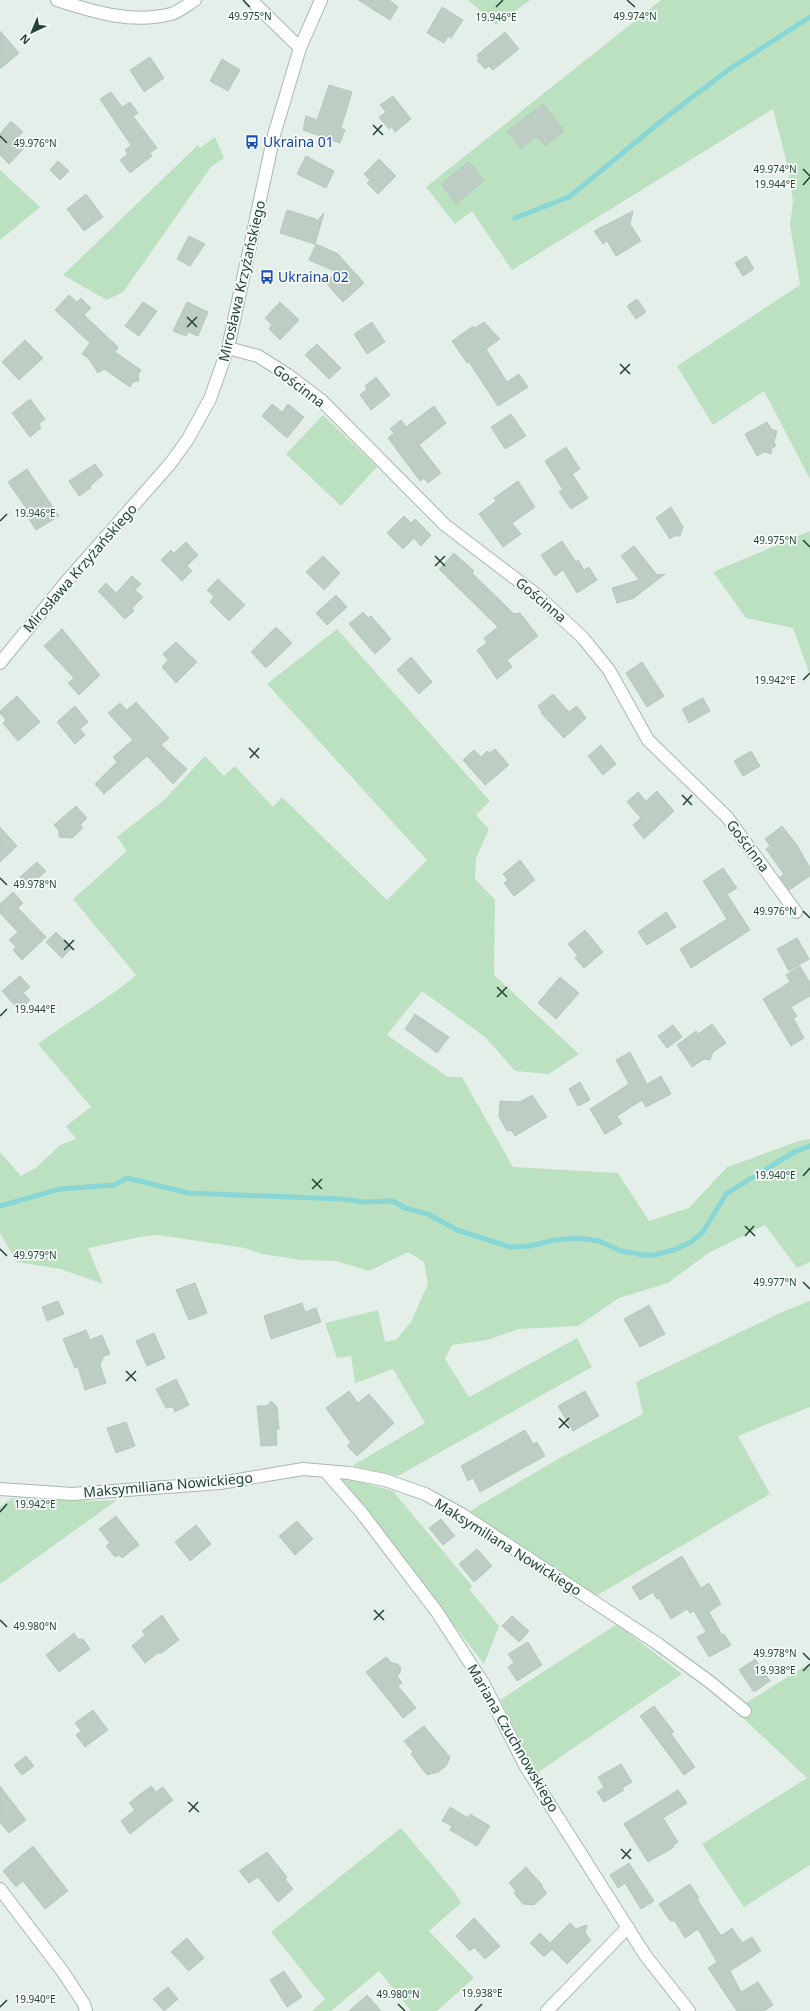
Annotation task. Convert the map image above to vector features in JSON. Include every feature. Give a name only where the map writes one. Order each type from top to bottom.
[{"type":"street","points":[[57,0],[109,16],[150,17],[173,14],[195,0]]},
{"type":"street","points":[[250,0],[300,48]]},
{"type":"street","name":"Mirosława Krzyżańskiego","points":[[0,663],[66,582],[158,478],[178,452],[210,399],[228,348],[274,135],[300,48],[321,0]]},
{"type":"street","name":"Gościnna","points":[[228,348],[258,356],[288,375],[321,400],[445,525],[537,595],[583,638],[609,670],[648,740],[727,817],[796,912]]},
{"type":"street","name":"Maksymiliana Nowickiego","points":[[0,1489],[72,1494],[220,1483],[302,1469],[349,1473],[385,1480],[425,1494],[463,1514],[658,1644],[710,1682],[745,1711]]},
{"type":"street","name":"Mariana Czuchnowskiego","points":[[326,1472],[361,1512],[437,1612],[483,1682],[526,1767],[645,1955],[689,2011]]},
{"type":"street","points":[[0,1889],[63,1972],[84,2004],[86,2011]]},
{"type":"street","points":[[547,2011],[628,1927]]},
{"type":"green space","points":[[468,0],[530,0],[496,25]]},
{"type":"green space","points":[[661,0],[810,0],[810,479],[764,391],[713,425],[677,366],[800,285],[790,225],[793,201],[787,164],[773,109],[512,270],[472,211],[455,224],[426,187]]},
{"type":"green space","points":[[215,137],[224,158],[211,167],[123,292],[107,300],[63,275],[198,145],[200,148]]},
{"type":"green space","points":[[0,170],[40,207],[0,240]]},
{"type":"green space","points":[[323,415],[377,467],[341,506],[286,454]]},
{"type":"green space","points":[[810,531],[810,675],[793,628],[746,618],[713,572]]},
{"type":"green space","points":[[337,629],[490,801],[476,815],[489,829],[476,858],[475,879],[495,900],[494,975],[579,1054],[549,1074],[515,1071],[485,1037],[422,991],[387,1035],[448,1077],[462,1077],[513,1167],[618,1173],[649,1221],[689,1208],[727,1167],[799,1141],[810,1139],[810,1262],[797,1268],[765,1225],[707,1254],[668,1283],[619,1298],[578,1326],[519,1329],[487,1340],[452,1345],[445,1359],[469,1397],[577,1338],[592,1367],[398,1476],[352,1466],[425,1423],[393,1369],[355,1383],[351,1356],[337,1358],[325,1323],[378,1310],[385,1342],[397,1339],[411,1322],[428,1284],[424,1262],[408,1252],[369,1271],[336,1261],[301,1260],[262,1254],[245,1248],[158,1235],[140,1237],[88,1248],[103,1284],[61,1269],[17,1262],[0,1233],[0,1152],[21,1176],[36,1168],[60,1145],[76,1139],[66,1126],[91,1107],[38,1044],[113,993],[136,975],[73,899],[127,851],[117,837],[164,800],[205,756],[224,776],[235,766],[273,807],[282,797],[387,900],[427,860],[267,684]]},
{"type":"green space","points":[[810,1301],[810,1407],[738,1436],[770,1494],[594,1597],[470,1511],[558,1459],[643,1414],[636,1382],[780,1313]]},
{"type":"green space","points":[[343,1477],[393,1491],[472,1586],[470,1590],[499,1626],[484,1664],[343,1482]]},
{"type":"green space","points":[[12,1498],[100,1501],[117,1500],[0,1584],[0,1507]]},
{"type":"green space","points":[[617,1624],[682,1674],[537,1773],[500,1700]]},
{"type":"green space","points":[[810,1663],[810,1865],[744,1907],[702,1844],[807,1778],[744,1719],[751,1708],[746,1703]]},
{"type":"green space","points":[[401,1828],[455,1893],[461,1903],[429,1931],[474,1978],[437,2011],[411,2011],[379,1971],[331,2011],[312,2011],[325,1999],[271,1932]]},
{"type":"building","points":[[358,0],[389,0],[398,7],[390,20]]},
{"type":"building","points":[[442,7],[463,20],[451,38],[448,36],[444,43],[427,33]]},
{"type":"building","points":[[0,31],[19,53],[0,69]]},
{"type":"building","points":[[505,32],[519,49],[493,70],[489,66],[485,69],[477,60],[479,58],[477,55]]},
{"type":"building","points":[[150,57],[164,78],[144,92],[130,70]]},
{"type":"building","points":[[222,59],[240,70],[228,91],[210,81]]},
{"type":"building","points":[[329,85],[352,92],[341,128],[345,130],[340,143],[303,130],[306,116],[317,120]]},
{"type":"building","points":[[111,92],[122,107],[130,102],[138,113],[133,116],[157,148],[150,153],[152,156],[130,173],[120,160],[128,154],[125,150],[131,145],[100,99]]},
{"type":"building","points":[[393,96],[411,119],[395,132],[392,127],[389,129],[379,117],[386,112],[380,105]]},
{"type":"building","points":[[543,104],[564,131],[545,146],[537,136],[521,149],[507,131]]},
{"type":"building","points":[[11,121],[23,132],[16,139],[25,147],[9,164],[0,155],[0,134]]},
{"type":"building","points":[[306,156],[334,171],[326,188],[297,174]]},
{"type":"building","points":[[379,159],[396,176],[378,194],[367,183],[370,180],[364,174]]},
{"type":"building","points":[[58,161],[69,171],[60,180],[50,170]]},
{"type":"building","points":[[469,162],[484,181],[456,204],[441,184]]},
{"type":"building","points":[[86,194],[103,217],[84,231],[67,209]]},
{"type":"building","points":[[287,210],[316,219],[315,223],[324,213],[315,244],[280,233]]},
{"type":"building","points":[[633,211],[630,224],[641,241],[616,256],[607,241],[603,244],[594,231]]},
{"type":"building","points":[[189,236],[205,244],[190,266],[177,259]]},
{"type":"building","points":[[316,244],[338,254],[364,283],[343,302],[325,282],[337,272],[309,260]]},
{"type":"building","points":[[746,256],[754,269],[743,276],[735,263]]},
{"type":"building","points":[[69,295],[77,302],[81,298],[91,308],[84,315],[118,347],[115,352],[141,370],[138,375],[139,381],[133,382],[130,387],[104,369],[98,373],[88,358],[82,354],[90,343],[55,310]]},
{"type":"building","points":[[637,299],[646,312],[636,319],[627,306]]},
{"type":"building","points":[[143,302],[157,311],[139,336],[125,326]]},
{"type":"building","points":[[187,302],[208,312],[198,336],[188,332],[186,336],[173,331]]},
{"type":"building","points":[[280,302],[299,320],[280,340],[269,329],[272,325],[265,318]]},
{"type":"building","points":[[372,322],[385,342],[367,354],[354,334]]},
{"type":"building","points":[[484,322],[500,339],[486,349],[507,382],[519,374],[528,387],[498,406],[469,362],[467,363],[452,341],[473,326],[475,328]]},
{"type":"building","points":[[25,340],[43,358],[19,380],[2,362]]},
{"type":"building","points":[[317,344],[341,368],[329,379],[305,355]]},
{"type":"building","points":[[376,377],[390,395],[371,410],[360,395],[367,389],[365,386]]},
{"type":"building","points":[[30,399],[45,419],[39,424],[41,428],[30,437],[12,413]]},
{"type":"building","points":[[272,404],[282,412],[288,404],[304,417],[287,438],[262,416]]},
{"type":"building","points":[[434,406],[446,423],[419,445],[441,473],[428,483],[424,478],[420,481],[388,438],[394,433],[390,429],[401,420],[406,427]]},
{"type":"building","points":[[511,414],[526,436],[505,449],[491,427]]},
{"type":"building","points":[[767,422],[771,429],[777,431],[774,442],[776,446],[772,448],[771,454],[764,452],[757,456],[745,434]]},
{"type":"building","points":[[566,447],[580,469],[572,474],[588,498],[571,509],[559,492],[563,490],[545,461]]},
{"type":"building","points":[[95,464],[103,475],[90,486],[91,488],[79,496],[69,481]]},
{"type":"building","points":[[27,469],[59,516],[36,530],[23,510],[26,508],[8,482]]},
{"type":"building","points":[[518,481],[535,507],[512,523],[521,534],[503,547],[479,514],[496,501],[494,498]]},
{"type":"building","points":[[671,507],[683,527],[680,536],[674,536],[670,539],[656,518]]},
{"type":"building","points":[[404,516],[411,523],[415,519],[431,535],[421,546],[414,538],[403,549],[387,533]]},
{"type":"building","points":[[562,541],[576,562],[578,560],[584,570],[589,567],[597,580],[577,593],[563,570],[555,576],[541,555]]},
{"type":"building","points":[[186,542],[198,555],[187,566],[192,571],[182,581],[161,560],[171,550],[174,553]]},
{"type":"building","points":[[634,546],[657,575],[665,574],[634,598],[617,603],[612,588],[639,580],[621,556]]},
{"type":"building","points":[[454,553],[474,571],[472,573],[514,614],[520,613],[538,636],[507,660],[512,667],[497,679],[477,650],[487,643],[484,638],[498,627],[439,569]]},
{"type":"building","points":[[323,556],[340,573],[324,590],[306,572]]},
{"type":"building","points":[[132,576],[141,584],[135,590],[143,597],[132,608],[134,611],[125,619],[98,591],[106,583],[116,593]]},
{"type":"building","points":[[218,579],[245,605],[229,621],[210,602],[214,597],[207,590]]},
{"type":"building","points":[[336,595],[347,607],[327,625],[316,613]]},
{"type":"building","points":[[363,612],[368,618],[371,616],[391,639],[375,654],[349,624]]},
{"type":"building","points":[[276,627],[292,643],[266,668],[251,652]]},
{"type":"building","points":[[62,629],[100,675],[79,695],[68,683],[74,678],[44,646]]},
{"type":"building","points":[[176,642],[197,662],[176,683],[162,667],[168,660],[163,654]]},
{"type":"building","points":[[411,657],[432,682],[419,694],[397,670]]},
{"type":"building","points":[[642,662],[664,696],[647,707],[626,673]]},
{"type":"building","points":[[553,694],[569,712],[577,706],[586,718],[564,738],[541,713],[542,712],[538,706]]},
{"type":"building","points":[[17,696],[40,722],[18,741],[3,723],[6,720],[0,713],[0,711]]},
{"type":"building","points":[[703,698],[710,711],[689,723],[682,709]]},
{"type":"building","points":[[136,702],[169,738],[161,745],[187,769],[173,784],[147,756],[104,794],[95,784],[117,762],[113,757],[133,740],[108,713],[120,703],[127,710]]},
{"type":"building","points":[[75,706],[88,722],[80,729],[85,735],[75,744],[57,722]]},
{"type":"building","points":[[601,745],[616,764],[603,775],[588,756]]},
{"type":"building","points":[[495,749],[509,765],[485,785],[463,760],[474,750],[481,757],[487,751],[490,753]]},
{"type":"building","points":[[751,751],[760,766],[743,776],[734,761]]},
{"type":"building","points":[[657,791],[674,811],[644,839],[633,825],[641,818],[627,802],[638,792],[646,801]]},
{"type":"building","points":[[76,806],[87,818],[80,825],[83,828],[72,838],[59,837],[59,831],[54,825]]},
{"type":"building","points":[[782,826],[797,845],[810,868],[810,876],[789,890],[780,877],[784,874],[766,849],[770,846],[765,839]]},
{"type":"building","points":[[0,827],[17,846],[0,862]]},
{"type":"building","points":[[520,860],[535,880],[514,896],[504,883],[508,880],[503,874]]},
{"type":"building","points":[[37,862],[46,871],[29,887],[20,877]]},
{"type":"building","points":[[723,868],[737,888],[727,894],[750,930],[691,968],[680,949],[727,919],[703,881]]},
{"type":"building","points":[[13,892],[23,903],[18,908],[46,937],[22,960],[13,950],[16,947],[9,940],[18,932],[0,913],[0,904]]},
{"type":"building","points":[[666,912],[676,927],[647,945],[638,932]]},
{"type":"building","points":[[585,930],[603,952],[584,968],[575,958],[578,956],[568,944]]},
{"type":"building","points":[[56,932],[72,948],[62,958],[46,942]]},
{"type":"building","points":[[797,938],[809,959],[789,971],[777,949]]},
{"type":"building","points":[[800,966],[810,983],[810,996],[791,1007],[797,1016],[793,1018],[804,1038],[791,1046],[763,999],[790,982],[786,975]]},
{"type":"building","points":[[20,976],[30,987],[23,993],[30,1000],[19,1010],[2,991]]},
{"type":"building","points":[[560,977],[579,993],[556,1019],[538,1003]]},
{"type":"building","points":[[415,1014],[449,1037],[437,1053],[405,1029]]},
{"type":"building","points":[[712,1024],[726,1043],[713,1052],[710,1060],[704,1059],[692,1067],[677,1045],[696,1031],[698,1034]]},
{"type":"building","points":[[673,1025],[682,1037],[667,1048],[658,1036]]},
{"type":"building","points":[[630,1052],[647,1084],[661,1076],[671,1094],[646,1107],[642,1100],[617,1116],[622,1124],[605,1134],[590,1109],[629,1084],[616,1060]]},
{"type":"building","points":[[580,1082],[590,1100],[578,1106],[569,1089]]},
{"type":"building","points":[[532,1095],[547,1117],[515,1136],[511,1130],[507,1131],[499,1117],[500,1101],[520,1102]]},
{"type":"building","points":[[195,1283],[207,1313],[189,1320],[176,1290]]},
{"type":"building","points":[[58,1301],[64,1314],[47,1321],[42,1307]]},
{"type":"building","points":[[302,1303],[305,1312],[316,1308],[321,1322],[271,1339],[264,1316]]},
{"type":"building","points":[[649,1305],[665,1334],[640,1347],[624,1319]]},
{"type":"building","points":[[86,1330],[90,1340],[102,1335],[110,1354],[104,1356],[100,1365],[106,1383],[85,1390],[78,1367],[75,1368],[63,1339]]},
{"type":"building","points":[[154,1333],[165,1358],[147,1366],[136,1341]]},
{"type":"building","points":[[176,1379],[189,1405],[175,1412],[173,1407],[166,1408],[156,1389]]},
{"type":"building","points":[[349,1391],[358,1403],[369,1394],[394,1423],[357,1456],[347,1446],[351,1443],[326,1408]]},
{"type":"building","points":[[585,1391],[599,1416],[573,1431],[558,1406]]},
{"type":"building","points":[[271,1401],[277,1407],[279,1429],[276,1430],[277,1445],[261,1446],[257,1406],[267,1406]]},
{"type":"building","points":[[126,1422],[135,1446],[116,1453],[107,1428]]},
{"type":"building","points":[[525,1430],[533,1444],[537,1442],[545,1456],[480,1492],[473,1478],[468,1481],[461,1466]]},
{"type":"building","points":[[116,1516],[139,1545],[122,1558],[119,1555],[115,1557],[106,1546],[110,1543],[99,1529]]},
{"type":"building","points":[[441,1519],[455,1536],[443,1545],[429,1528]]},
{"type":"building","points":[[297,1521],[313,1539],[295,1555],[279,1536]]},
{"type":"building","points":[[196,1525],[211,1544],[190,1561],[175,1542]]},
{"type":"building","points":[[477,1549],[492,1566],[474,1582],[459,1564]]},
{"type":"building","points":[[682,1556],[701,1588],[709,1583],[721,1604],[709,1612],[722,1635],[724,1634],[731,1645],[709,1657],[697,1637],[706,1632],[694,1611],[690,1613],[687,1609],[671,1619],[659,1598],[657,1599],[653,1592],[640,1600],[632,1587]]},
{"type":"building","points":[[162,1615],[179,1640],[160,1654],[159,1652],[145,1663],[132,1646],[145,1635],[142,1631]]},
{"type":"building","points":[[512,1616],[529,1631],[519,1642],[502,1626]]},
{"type":"building","points":[[74,1633],[78,1639],[83,1639],[90,1649],[59,1672],[46,1655]]},
{"type":"building","points":[[528,1642],[542,1665],[517,1681],[508,1667],[514,1663],[508,1654]]},
{"type":"building","points":[[386,1657],[392,1663],[398,1664],[401,1668],[400,1673],[397,1676],[402,1683],[398,1686],[416,1708],[403,1718],[366,1672]]},
{"type":"building","points":[[755,1659],[770,1681],[754,1692],[739,1670]]},
{"type":"building","points":[[654,1706],[674,1732],[671,1734],[695,1767],[684,1775],[640,1716]]},
{"type":"building","points":[[93,1710],[108,1730],[85,1747],[76,1735],[81,1731],[75,1723]]},
{"type":"building","points":[[424,1726],[450,1757],[446,1766],[438,1772],[427,1775],[411,1754],[413,1752],[404,1741]]},
{"type":"building","points":[[26,1756],[34,1766],[22,1775],[14,1765]]},
{"type":"building","points":[[621,1764],[632,1782],[622,1788],[624,1790],[604,1802],[597,1792],[604,1787],[598,1777]]},
{"type":"building","points":[[0,1786],[26,1820],[9,1833],[0,1822]]},
{"type":"building","points":[[151,1786],[156,1792],[163,1787],[173,1800],[130,1834],[121,1821],[135,1810],[129,1803]]},
{"type":"building","points":[[678,1790],[687,1803],[663,1818],[678,1842],[673,1846],[674,1847],[648,1862],[624,1824]]},
{"type":"building","points":[[450,1807],[468,1818],[470,1814],[490,1826],[477,1846],[450,1830],[452,1826],[442,1821]]},
{"type":"building","points":[[33,1846],[68,1891],[45,1909],[23,1881],[16,1887],[3,1871]]},
{"type":"building","points":[[267,1852],[287,1877],[285,1879],[293,1889],[278,1902],[258,1877],[249,1883],[239,1871]]},
{"type":"building","points":[[629,1863],[654,1901],[641,1909],[625,1883],[618,1888],[610,1875]]},
{"type":"building","points":[[526,1867],[543,1886],[542,1887],[547,1893],[534,1905],[523,1904],[514,1893],[516,1891],[509,1883]]},
{"type":"building","points":[[690,1884],[699,1898],[697,1899],[721,1936],[732,1928],[742,1943],[752,1937],[761,1951],[730,1971],[741,1992],[758,1982],[773,2005],[764,2011],[737,2011],[708,1968],[717,1962],[698,1929],[685,1938],[674,1920],[672,1922],[668,1918],[659,1904]]},
{"type":"building","points":[[474,1918],[500,1946],[485,1959],[474,1947],[470,1951],[456,1936]]},
{"type":"building","points":[[570,1923],[576,1929],[587,1925],[585,1933],[591,1940],[567,1964],[552,1949],[544,1957],[530,1943],[540,1933],[550,1943]]},
{"type":"building","points":[[187,1938],[204,1958],[189,1971],[171,1952]]},
{"type":"building","points":[[284,1971],[302,1997],[287,2007],[270,1980]]},
{"type":"building","points":[[168,1987],[178,1999],[164,2011],[153,1999]]},
{"type":"building","points":[[367,1995],[381,2011],[349,2011]]},
{"type":"waterway","points":[[515,218],[569,197],[670,114],[731,68],[810,17]]},
{"type":"waterway","points":[[0,1206],[60,1189],[114,1185],[127,1178],[189,1193],[342,1199],[363,1202],[393,1201],[405,1208],[428,1214],[457,1230],[510,1247],[530,1246],[555,1240],[578,1238],[599,1241],[621,1251],[644,1255],[654,1255],[674,1250],[691,1242],[702,1233],[727,1193],[794,1152],[810,1146]]},
{"type":"place","name":"Ukraina 01","points":[[252,142]]},
{"type":"place","name":"Ukraina 02","points":[[267,277]]}]
